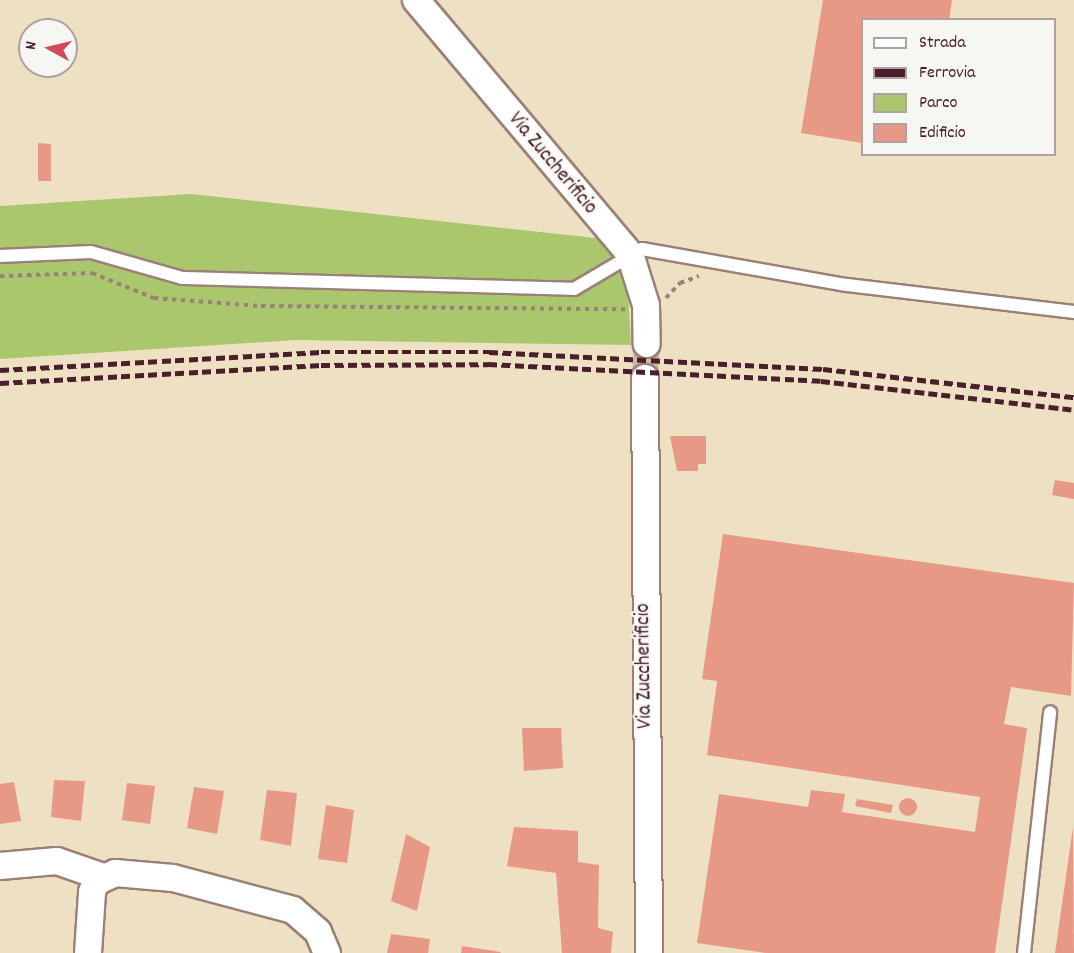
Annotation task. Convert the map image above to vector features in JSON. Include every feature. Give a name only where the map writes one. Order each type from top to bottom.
[{"type":"street","name":"Via Zuccherificio","points":[[416,0],[630,254],[646,305],[647,344]]},
{"type":"street","name":"Via Zuccherificio","points":[[645,378],[649,953]]},
{"type":"street","points":[[0,866],[57,861],[103,877],[173,878],[293,910],[314,927],[327,953]]},
{"type":"street","points":[[88,953],[92,891],[103,877]]},
{"type":"lane","points":[[0,256],[91,252],[182,278],[574,289],[606,275],[630,254],[642,249],[847,285],[1074,312]]},
{"type":"lane","points":[[1024,953],[1050,712]]},
{"type":"green space","points":[[191,194],[605,239],[627,275],[631,345],[296,340],[0,359],[0,206]]},
{"type":"building","points":[[823,0],[952,0],[949,18],[861,18],[861,143],[801,133]]},
{"type":"building","points":[[38,143],[51,144],[51,181],[38,181]]},
{"type":"building","points":[[670,436],[706,436],[706,464],[698,464],[698,471],[677,471]]},
{"type":"building","points":[[1055,480],[1074,483],[1074,499],[1052,495]]},
{"type":"building","points":[[723,534],[1074,583],[1071,696],[1011,687],[1004,724],[1027,728],[995,953],[766,953],[697,943],[719,794],[808,807],[811,790],[845,794],[842,812],[975,832],[980,797],[707,755],[717,681],[702,679]]},
{"type":"building","points":[[522,728],[561,728],[563,768],[524,771]]},
{"type":"building","points":[[54,780],[85,781],[81,821],[51,817]]},
{"type":"building","points":[[14,782],[21,821],[0,824],[0,784]]},
{"type":"building","points":[[127,783],[155,786],[150,824],[122,820]]},
{"type":"building","points":[[194,787],[224,791],[217,834],[187,828]]},
{"type":"building","points":[[267,790],[297,793],[291,846],[260,840]]},
{"type":"building","points":[[904,798],[912,798],[917,803],[915,814],[904,816],[899,811],[899,803]]},
{"type":"building","points":[[857,799],[893,805],[891,813],[855,806]]},
{"type":"building","points":[[326,805],[354,810],[347,863],[318,859]]},
{"type":"building","points":[[514,827],[578,831],[578,862],[599,865],[598,928],[613,932],[611,953],[562,953],[556,873],[507,866]]},
{"type":"building","points":[[1073,827],[1074,953],[1055,953]]},
{"type":"building","points":[[406,834],[430,847],[417,911],[391,901]]},
{"type":"building","points":[[391,934],[430,939],[428,953],[387,953]]},
{"type":"building","points":[[462,946],[501,952],[461,953]]},
{"type":"tunnel","points":[[645,378],[647,344]]},
{"type":"railway","points":[[0,370],[321,352],[489,352],[823,369],[1074,397]]},
{"type":"railway","points":[[0,383],[321,365],[488,364],[821,381],[1074,410]]}]
